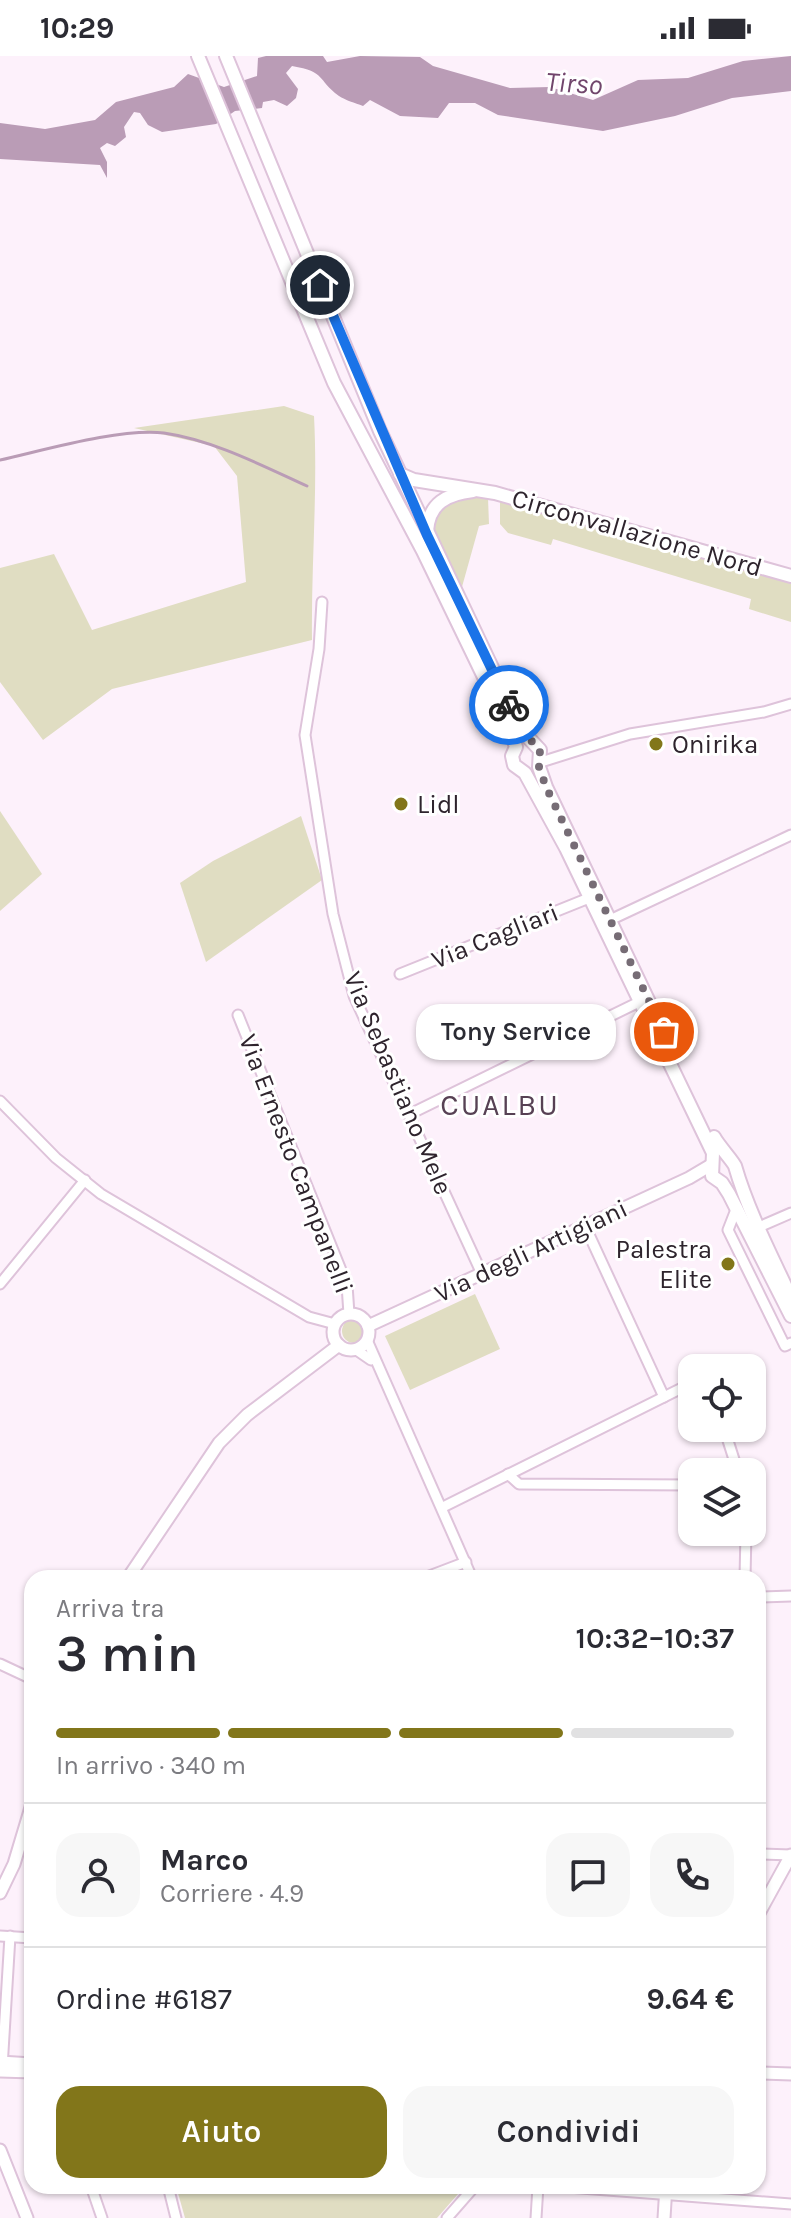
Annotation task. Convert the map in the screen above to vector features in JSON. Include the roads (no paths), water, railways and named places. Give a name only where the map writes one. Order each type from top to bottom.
[{"type":"main road","points":[[198,56],[328,369],[364,438],[427,544]]},
{"type":"main road","points":[[226,56],[427,544]]},
{"type":"main road","name":"Circonvallazione Nord","points":[[400,474],[414,480],[482,491],[791,576]]},
{"type":"main road","name":"Circonvallazione Nord","points":[[427,544],[428,516],[437,503],[457,493],[482,491]]},
{"type":"main road","name":"Via Cagliari","points":[[427,544],[534,745],[540,765],[717,1161]]},
{"type":"main road","name":"Via Cagliari","points":[[427,544],[516,747],[512,761],[517,769],[525,773],[717,1161]]},
{"type":"main road","points":[[516,747],[534,745]]},
{"type":"main road","points":[[525,773],[540,765]]},
{"type":"main road","name":"Via Cagliari","points":[[717,1161],[734,1164],[735,1174],[791,1298]]},
{"type":"main road","name":"Via Cagliari","points":[[717,1161],[711,1173],[737,1207],[791,1316]]},
{"type":"main road","points":[[719,1182],[735,1174]]},
{"type":"street","name":"Via Sebastiano Mele","points":[[322,602],[319,649],[305,735],[316,822],[354,996],[482,1274]]},
{"type":"street","points":[[540,765],[562,754],[672,725],[764,712],[791,704]]},
{"type":"street","points":[[534,745],[562,754]]},
{"type":"street","points":[[610,920],[791,835]]},
{"type":"street","name":"Via Cagliari","points":[[400,974],[589,898]]},
{"type":"street","points":[[410,1114],[639,1002]]},
{"type":"street","name":"Via Ernesto Campanelli","points":[[238,1015],[347,1285],[349,1314]]},
{"type":"street","points":[[0,1101],[56,1158],[101,1194],[309,1317],[335,1324]]},
{"type":"street","name":"Via degli Artigiani","points":[[368,1326],[693,1176],[717,1161]]},
{"type":"street","points":[[693,1176],[719,1182]]},
{"type":"street","points":[[0,1284],[85,1180]]},
{"type":"street","points":[[737,1207],[728,1230],[785,1346],[791,1343]]},
{"type":"street","points":[[759,1227],[791,1213]]},
{"type":"street","points":[[585,1226],[664,1397]]},
{"type":"street","name":"Via Ernesto Campanelli","points":[[339,1345],[333,1335],[335,1324],[349,1314]]},
{"type":"street","name":"Via Ernesto Campanelli","points":[[349,1314],[360,1317],[368,1326]]},
{"type":"street","points":[[368,1326],[367,1340],[374,1362],[443,1507],[469,1570]]},
{"type":"street","points":[[355,1349],[367,1340]]},
{"type":"street","points":[[133,1570],[219,1443],[247,1415],[339,1345],[355,1349],[374,1362]]},
{"type":"street","points":[[443,1507],[678,1390]]},
{"type":"street","points":[[508,1474],[519,1484],[678,1485]]},
{"type":"street","points":[[745,1570],[746,1546]]},
{"type":"street","points":[[445,1570],[466,1562]]},
{"type":"street","points":[[766,1597],[791,1596]]},
{"type":"street","points":[[0,1664],[24,1675]]},
{"type":"street","points":[[0,1893],[14,1864],[24,1831]]},
{"type":"street","points":[[766,1854],[791,1855],[766,1900]]},
{"type":"street","points":[[1,2067],[5,1936]]},
{"type":"street","points":[[1,2067],[24,2065]]},
{"type":"street","points":[[1,2067],[24,2071]]},
{"type":"street","points":[[766,2073],[791,2074]]},
{"type":"street","points":[[0,2150],[27,2218]]},
{"type":"street","points":[[94,2194],[102,2218]]},
{"type":"street","points":[[170,2194],[176,2218]]},
{"type":"street","points":[[450,2217],[469,2194]]},
{"type":"street","points":[[536,2218],[538,2194]]},
{"type":"street","points":[[664,2218],[666,2194]]},
{"type":"street","points":[[695,2194],[791,2204]]},
{"type":"waterway","points":[[0,460],[104,437],[164,433],[219,448],[307,486]]},
{"type":"place","name":"Onirika","points":[[656,744]]},
{"type":"place","name":"Lidl","points":[[401,804]]},
{"type":"place","name":"Tony Service","points":[[664,1032]]},
{"type":"place","name":"Palestra Elite","points":[[728,1264]]},
{"type":"district","name":"CUALBU","points":[[500,1105]]},
{"type":"water label","name":"Tirso","points":[[574,83]]}]
